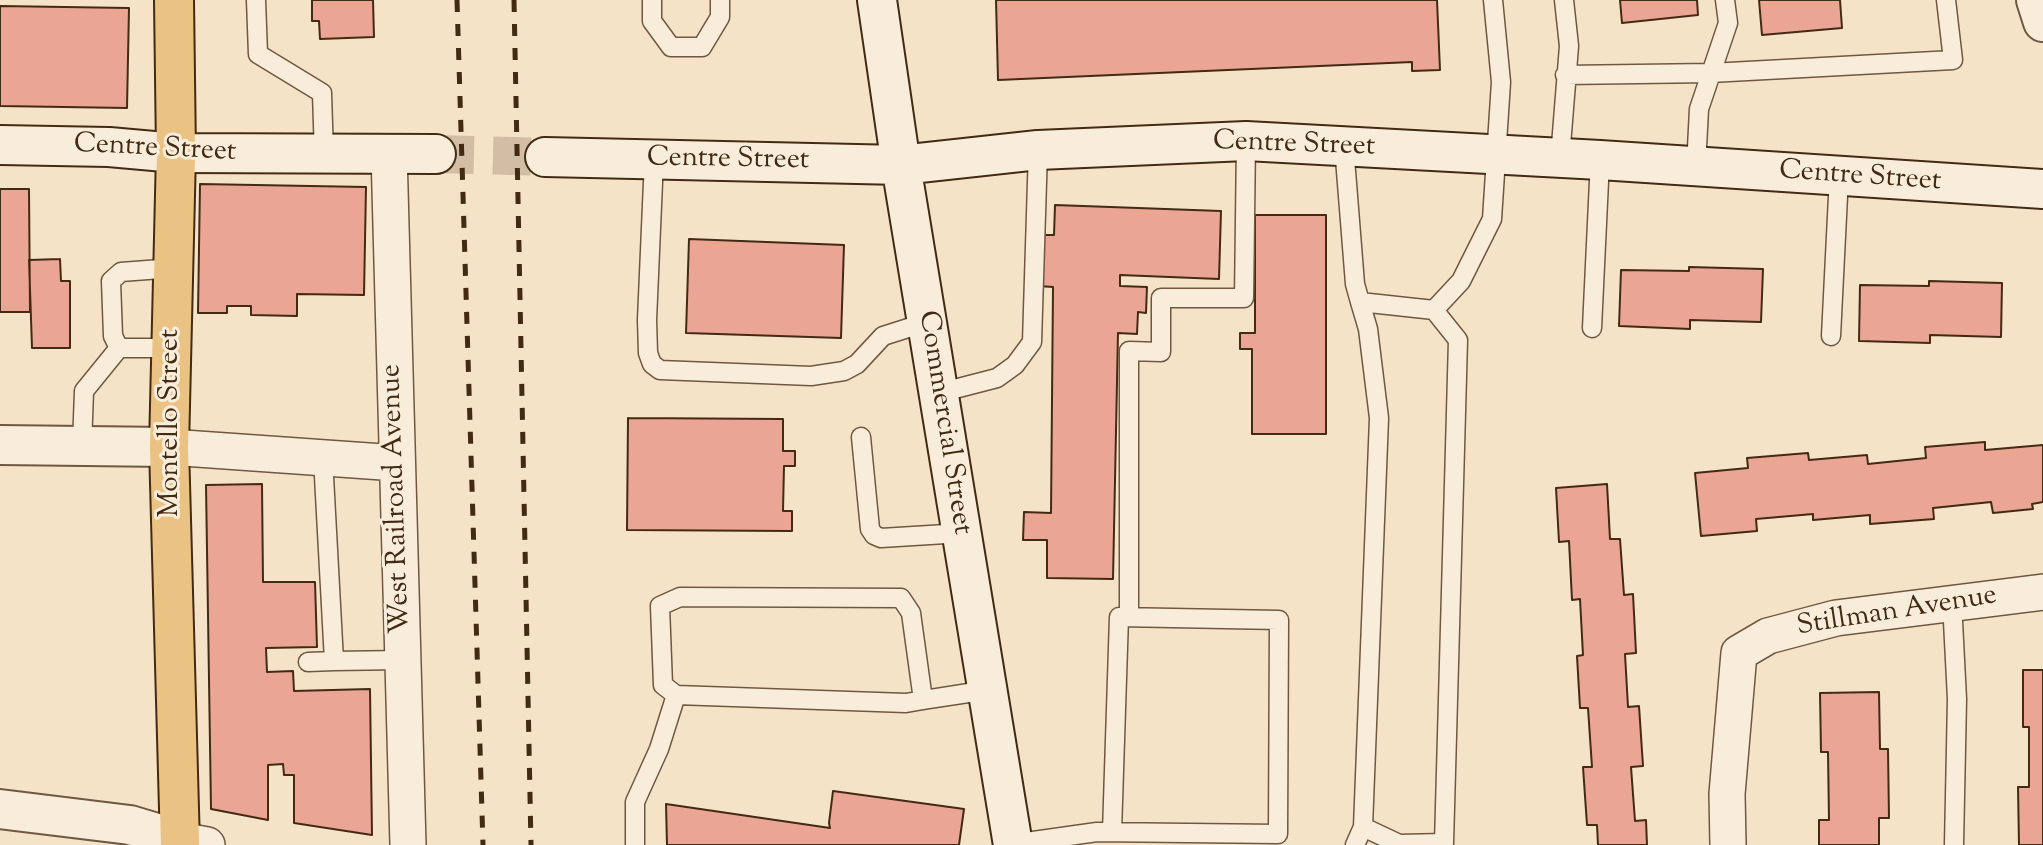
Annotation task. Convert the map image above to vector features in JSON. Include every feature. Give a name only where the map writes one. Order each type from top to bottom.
[{"type":"main road","name":"Montello Street","points":[[174,0],[176,153],[169,447],[189,843]]},
{"type":"main road","name":"Commercial Street","points":[[877,0],[901,165],[1012,844]]},
{"type":"main road","points":[[2036,0],[2043,22]]},
{"type":"main road","name":"Centre Street","points":[[545,157],[901,165],[1038,150],[1247,141],[1600,160],[2043,189]]},
{"type":"main road","name":"Centre Street","points":[[0,145],[109,147],[176,153],[436,155]]},
{"type":"main road","points":[[0,445],[169,447]]},
{"type":"main road","points":[[0,809],[130,825],[189,843]]},
{"type":"street","name":"West Railroad Avenue","points":[[389,153],[408,845]]},
{"type":"street","points":[[169,447],[397,463]]},
{"type":"street","name":"Stillman Avenue","points":[[1728,845],[1727,794],[1739,653],[1768,636],[1836,618],[2043,592]]},
{"type":"lane","points":[[256,0],[258,54],[322,93],[324,156]]},
{"type":"lane","points":[[652,0],[652,21],[671,47],[702,47],[720,17],[720,0]]},
{"type":"lane","points":[[1434,310],[1461,281],[1492,219],[1501,68],[1493,0]]},
{"type":"lane","points":[[1560,159],[1569,46],[1564,0]]},
{"type":"lane","points":[[1696,167],[1699,108],[1728,23],[1725,0]]},
{"type":"lane","points":[[1565,75],[1710,73],[1952,60],[1946,0]]},
{"type":"lane","points":[[1129,617],[1129,351],[1161,352],[1161,298],[1244,298],[1247,141]]},
{"type":"lane","points":[[1344,146],[1355,284],[1368,329],[1379,418],[1363,827],[1355,845]]},
{"type":"lane","points":[[939,393],[998,378],[1015,365],[1032,342],[1038,150]]},
{"type":"lane","points":[[654,159],[647,320],[648,353],[652,364],[660,370],[811,376],[844,371],[857,364],[883,336],[927,323]]},
{"type":"lane","points":[[1592,328],[1600,160]]},
{"type":"lane","points":[[1831,336],[1839,176]]},
{"type":"lane","points":[[119,348],[113,336],[111,281],[121,272],[174,268]]},
{"type":"lane","points":[[1360,302],[1434,310],[1458,340],[1444,842],[1399,844],[1363,827]]},
{"type":"lane","points":[[119,348],[170,348]]},
{"type":"lane","points":[[82,446],[84,391],[119,348]]},
{"type":"lane","points":[[861,437],[870,529],[874,535],[881,538],[962,533]]},
{"type":"lane","points":[[323,458],[334,661]]},
{"type":"lane","points":[[923,700],[911,613],[901,598],[680,597],[660,606],[663,685],[676,695],[906,703],[988,690]]},
{"type":"lane","points":[[1952,602],[1957,699],[1954,845]]},
{"type":"lane","points":[[1012,844],[1097,832],[1278,834],[1279,620],[1119,617],[1112,832]]},
{"type":"lane","points":[[308,663],[402,660]]},
{"type":"lane","points":[[635,845],[635,802],[659,749],[676,695]]},
{"type":"building","points":[[312,0],[373,0],[374,37],[320,39],[319,21],[312,21]]},
{"type":"building","points":[[996,0],[1437,0],[1440,70],[1412,71],[1412,62],[998,80]]},
{"type":"building","points":[[1620,0],[1697,0],[1698,15],[1622,23]]},
{"type":"building","points":[[1759,0],[1840,0],[1842,28],[1762,35]]},
{"type":"building","points":[[0,6],[129,8],[127,108],[0,106]]},
{"type":"building","points":[[200,184],[366,187],[364,295],[297,294],[297,316],[251,315],[251,306],[227,306],[227,313],[198,313]]},
{"type":"building","points":[[0,189],[29,189],[30,312],[0,312]]},
{"type":"building","points":[[1055,205],[1221,211],[1219,279],[1120,275],[1120,286],[1147,287],[1146,313],[1138,312],[1137,334],[1118,333],[1113,579],[1047,578],[1047,540],[1023,540],[1024,512],[1051,513],[1053,287],[1038,286],[1037,235],[1054,235]]},
{"type":"building","points":[[1255,215],[1326,215],[1326,434],[1252,434],[1252,349],[1240,349],[1240,333],[1255,333]]},
{"type":"building","points":[[689,239],[844,245],[841,338],[686,333]]},
{"type":"building","points":[[60,259],[61,281],[70,281],[70,348],[32,348],[29,260]]},
{"type":"building","points":[[1689,267],[1763,269],[1761,322],[1690,320],[1690,329],[1619,326],[1621,270],[1689,271]]},
{"type":"building","points":[[1929,281],[2002,283],[2001,337],[1930,335],[1930,343],[1859,341],[1860,285],[1929,286]]},
{"type":"building","points":[[628,418],[783,419],[783,451],[795,451],[795,466],[784,466],[783,511],[792,511],[792,531],[627,530]]},
{"type":"building","points":[[1985,442],[1985,450],[2043,445],[2043,502],[2032,504],[2033,509],[1993,513],[1991,502],[1933,508],[1934,519],[1870,524],[1870,515],[1813,520],[1813,514],[1756,519],[1757,531],[1701,536],[1695,473],[1748,468],[1747,458],[1808,453],[1809,460],[1867,455],[1868,464],[1926,458],[1925,447]]},
{"type":"building","points":[[262,484],[263,582],[315,582],[317,647],[266,648],[267,672],[293,671],[294,691],[370,689],[372,835],[294,823],[294,775],[284,775],[283,764],[268,765],[268,820],[211,809],[206,485]]},
{"type":"building","points":[[1607,484],[1610,539],[1620,539],[1624,595],[1633,594],[1636,653],[1625,654],[1628,707],[1639,706],[1643,766],[1631,767],[1635,821],[1646,820],[1647,845],[1598,845],[1597,825],[1587,825],[1583,767],[1592,767],[1588,708],[1580,708],[1577,656],[1583,655],[1580,599],[1572,600],[1569,541],[1559,542],[1556,488]]},
{"type":"building","points":[[2023,670],[2043,670],[2043,845],[2019,845],[2018,787],[2029,787],[2029,727],[2023,727]]},
{"type":"building","points":[[1879,692],[1880,749],[1888,749],[1889,818],[1879,818],[1879,845],[1819,845],[1819,820],[1829,820],[1828,752],[1821,752],[1820,693]]},
{"type":"building","points":[[833,791],[964,809],[959,845],[667,845],[666,804],[830,828]]},
{"type":"tunnel","points":[[436,154],[545,157]]},
{"type":"railway","points":[[457,0],[483,845]]},
{"type":"railway","points":[[514,0],[531,845]]}]
